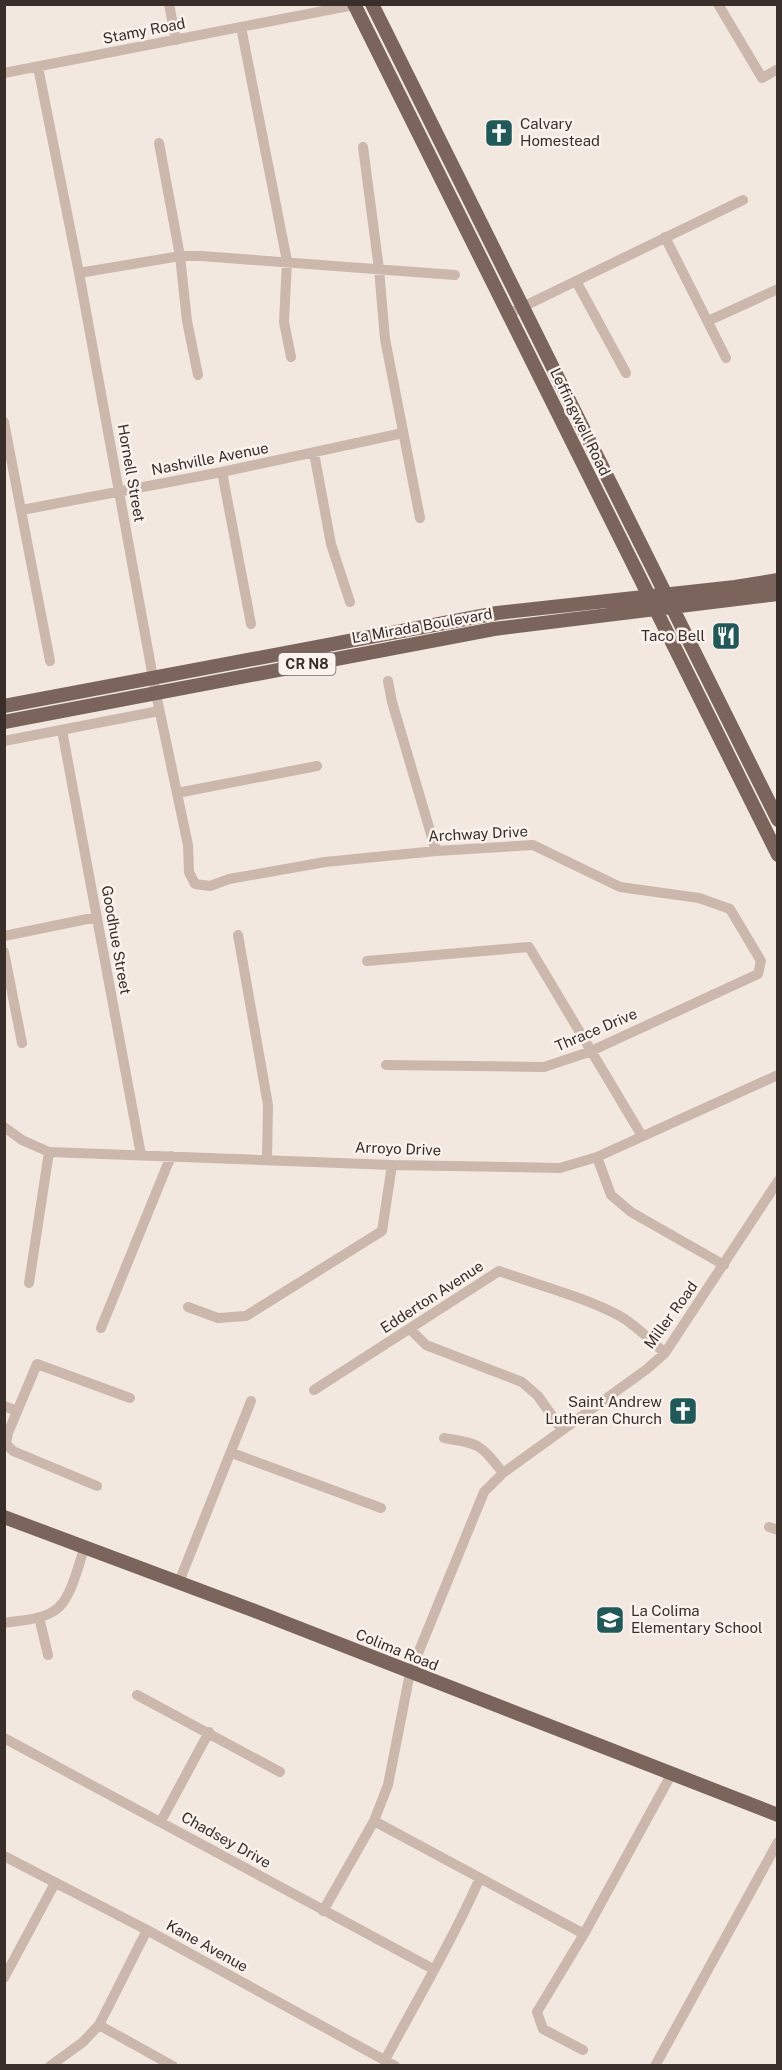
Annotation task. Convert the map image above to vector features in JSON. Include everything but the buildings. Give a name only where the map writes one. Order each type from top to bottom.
[{"type":"main road","name":"Leffingwell Road","points":[[372,4],[777,820]]},
{"type":"main road","name":"Leffingwell Road","points":[[356,5],[777,855]]},
{"type":"main road","name":"La Mirada Boulevard","points":[[4,706],[497,613],[735,587],[777,580]]},
{"type":"main road","name":"La Mirada Boulevard","points":[[4,723],[494,629],[777,594]]},
{"type":"main road","name":"Colima Road","points":[[4,1516],[777,1815]]},
{"type":"street","points":[[169,4],[176,40]]},
{"type":"street","points":[[718,4],[762,78],[777,69]]},
{"type":"street","name":"Stamy Road","points":[[4,73],[356,5]]},
{"type":"street","points":[[241,27],[287,261],[284,322],[291,357]]},
{"type":"street","name":"Hornell Street","points":[[38,67],[79,273],[159,711],[188,845],[189,872],[195,884]]},
{"type":"street","points":[[159,143],[180,256],[187,321],[198,375]]},
{"type":"street","points":[[363,147],[379,269],[385,339],[420,518]]},
{"type":"street","points":[[508,314],[743,200]]},
{"type":"street","points":[[665,237],[726,358]]},
{"type":"street","points":[[79,273],[180,256],[287,261],[455,275]]},
{"type":"street","points":[[576,281],[626,373]]},
{"type":"street","points":[[708,321],[777,289]]},
{"type":"street","points":[[4,422],[50,662]]},
{"type":"street","name":"Nashville Avenue","points":[[22,510],[222,472],[403,434]]},
{"type":"street","points":[[314,453],[331,544],[350,602]]},
{"type":"street","points":[[222,472],[251,624]]},
{"type":"street","points":[[388,681],[392,702],[436,850]]},
{"type":"street","points":[[4,741],[159,711]]},
{"type":"street","name":"Goodhue Street","points":[[62,730],[141,1155]]},
{"type":"street","points":[[177,793],[317,766]]},
{"type":"street","name":"Archway Drive","points":[[195,884],[210,886],[229,879],[325,862],[436,850],[533,845],[620,887],[699,898],[730,909],[762,961]]},
{"type":"street","points":[[4,936],[97,917]]},
{"type":"street","points":[[238,935],[268,1105],[267,1159]]},
{"type":"street","points":[[367,961],[529,947],[589,1052],[642,1136]]},
{"type":"street","points":[[4,952],[22,1043]]},
{"type":"street","name":"Thrace Drive","points":[[386,1065],[544,1067],[589,1052],[758,974],[762,961]]},
{"type":"street","name":"Arroyo Drive","points":[[4,1127],[22,1140],[49,1152],[392,1165],[560,1168],[597,1157],[777,1075]]},
{"type":"street","points":[[29,1283],[49,1152]]},
{"type":"street","points":[[101,1328],[171,1156]]},
{"type":"street","points":[[597,1157],[611,1195],[624,1206],[724,1265]]},
{"type":"street","points":[[188,1307],[218,1318],[246,1316],[382,1231],[392,1165]]},
{"type":"street","name":"Miller Road","points":[[323,1911],[374,1821],[388,1785],[410,1673],[484,1491],[503,1473],[647,1370],[665,1353],[777,1182]]},
{"type":"street","name":"Edderton Avenue","points":[[314,1390],[499,1271],[618,1315],[665,1353]]},
{"type":"street","points":[[410,1329],[426,1345],[522,1382],[538,1396],[562,1430]]},
{"type":"street","points":[[98,1486],[13,1451],[6,1444],[8,1433],[37,1364],[130,1398]]},
{"type":"street","points":[[179,1582],[232,1453],[250,1401]]},
{"type":"street","points":[[4,1406],[17,1411]]},
{"type":"street","points":[[444,1437],[471,1442],[483,1448],[503,1473]]},
{"type":"street","points":[[232,1453],[381,1508]]},
{"type":"street","points":[[4,1623],[39,1617],[57,1609],[65,1599],[85,1546]]},
{"type":"street","points":[[39,1617],[48,1655]]},
{"type":"street","points":[[136,1695],[280,1772]]},
{"type":"street","points":[[161,1821],[208,1732]]},
{"type":"street","name":"Chadsey Drive","points":[[4,1738],[433,1969]]},
{"type":"street","points":[[583,2050],[543,2029],[537,2012],[584,1934],[672,1775]]},
{"type":"street","points":[[374,1821],[584,1934]]},
{"type":"street","points":[[655,2066],[777,1842]]},
{"type":"street","name":"Kane Avenue","points":[[4,1856],[147,1930],[390,2063]]},
{"type":"street","points":[[390,2063],[433,1969],[459,1926],[480,1878]]},
{"type":"street","points":[[5,1977],[55,1883]]},
{"type":"street","points":[[50,2066],[83,2042],[99,2025],[147,1930]]},
{"type":"street","points":[[99,2025],[173,2066]]},
{"type":"place","name":"Calvary Homestead","points":[[499,133]]},
{"type":"place","name":"Taco Bell","points":[[726,636]]},
{"type":"place","name":"Saint Andrew Lutheran Church","points":[[683,1411]]},
{"type":"place","name":"La Colima Elementary School","points":[[610,1620]]}]
